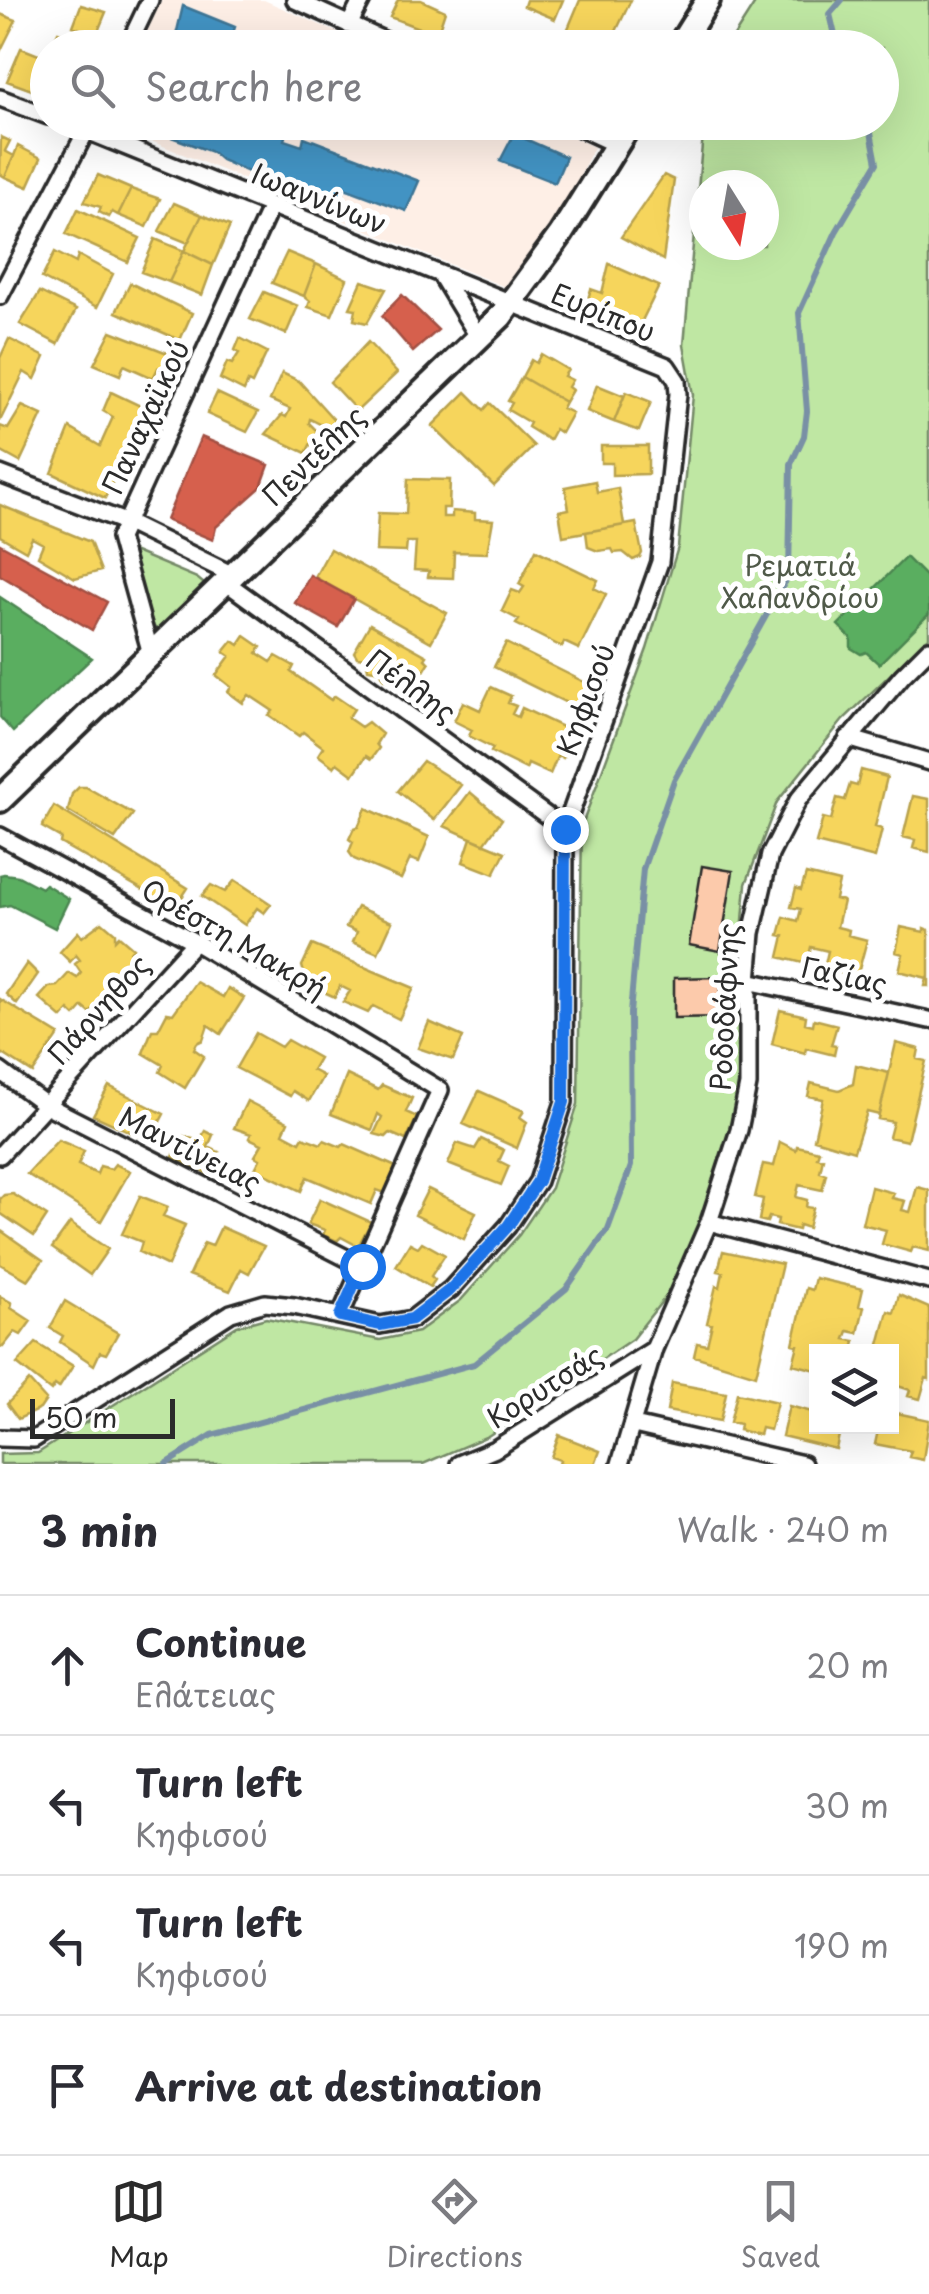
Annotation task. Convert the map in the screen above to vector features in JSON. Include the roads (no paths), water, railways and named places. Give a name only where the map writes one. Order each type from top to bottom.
[{"type":"main road","points":[[689,30],[708,0]]},
{"type":"main road","name":"Πεντέλης","points":[[0,800],[511,304],[562,234],[620,140]]},
{"type":"street","points":[[136,30],[150,0]]},
{"type":"street","points":[[295,0],[362,30]]},
{"type":"street","points":[[349,24],[362,0]]},
{"type":"street","points":[[0,98],[30,109]]},
{"type":"street","points":[[0,296],[82,140]]},
{"type":"street","name":"Ιωαννίνων","points":[[121,140],[270,206],[511,304]]},
{"type":"street","points":[[606,140],[617,145]]},
{"type":"street","name":"Παναχαϊκού","points":[[151,654],[118,545],[270,206]]},
{"type":"street","points":[[442,276],[479,338]]},
{"type":"street","name":"Ευρίπου","points":[[511,304],[667,366],[674,373]]},
{"type":"street","name":"Κηφισού","points":[[0,1438],[34,1439],[231,1312],[265,1304],[380,1325],[412,1319],[451,1289],[508,1226],[538,1181],[564,1102],[565,829],[660,562],[678,394],[674,373]]},
{"type":"street","name":"Πέλλης","points":[[0,474],[126,522],[231,579],[565,829]]},
{"type":"street","name":"Ροδοδάφνης","points":[[620,1464],[654,1348],[709,1222],[746,1102],[752,932],[770,855],[798,800],[848,738],[929,650]]},
{"type":"street","points":[[848,738],[929,762]]},
{"type":"street","name":"Ορέστη Μακρή","points":[[0,836],[194,942],[440,1090],[362,1266]]},
{"type":"street","name":"Πάρνηθος","points":[[0,1155],[194,942]]},
{"type":"street","name":"Γαζίας","points":[[748,981],[929,1020]]},
{"type":"street","name":"Μαντίνειας","points":[[0,1072],[46,1106],[362,1266]]},
{"type":"street","points":[[709,1222],[929,1282]]},
{"type":"street","points":[[340,1316],[362,1266]]},
{"type":"street","name":"Κορυτσάς","points":[[459,1464],[495,1448],[654,1348]]},
{"type":"street","points":[[634,1425],[803,1464]]},
{"type":"waterway","points":[[834,30],[830,14],[842,0]]},
{"type":"waterway","points":[[166,1464],[212,1435],[474,1364],[566,1289],[608,1229],[631,1166],[630,1013],[643,869],[674,780],[789,575],[791,464],[804,436],[807,411],[799,313],[836,232],[877,163],[873,140]]},
{"type":"park label","name":"Ρεματιά Χαλανδρίου","points":[[800,582]]}]
